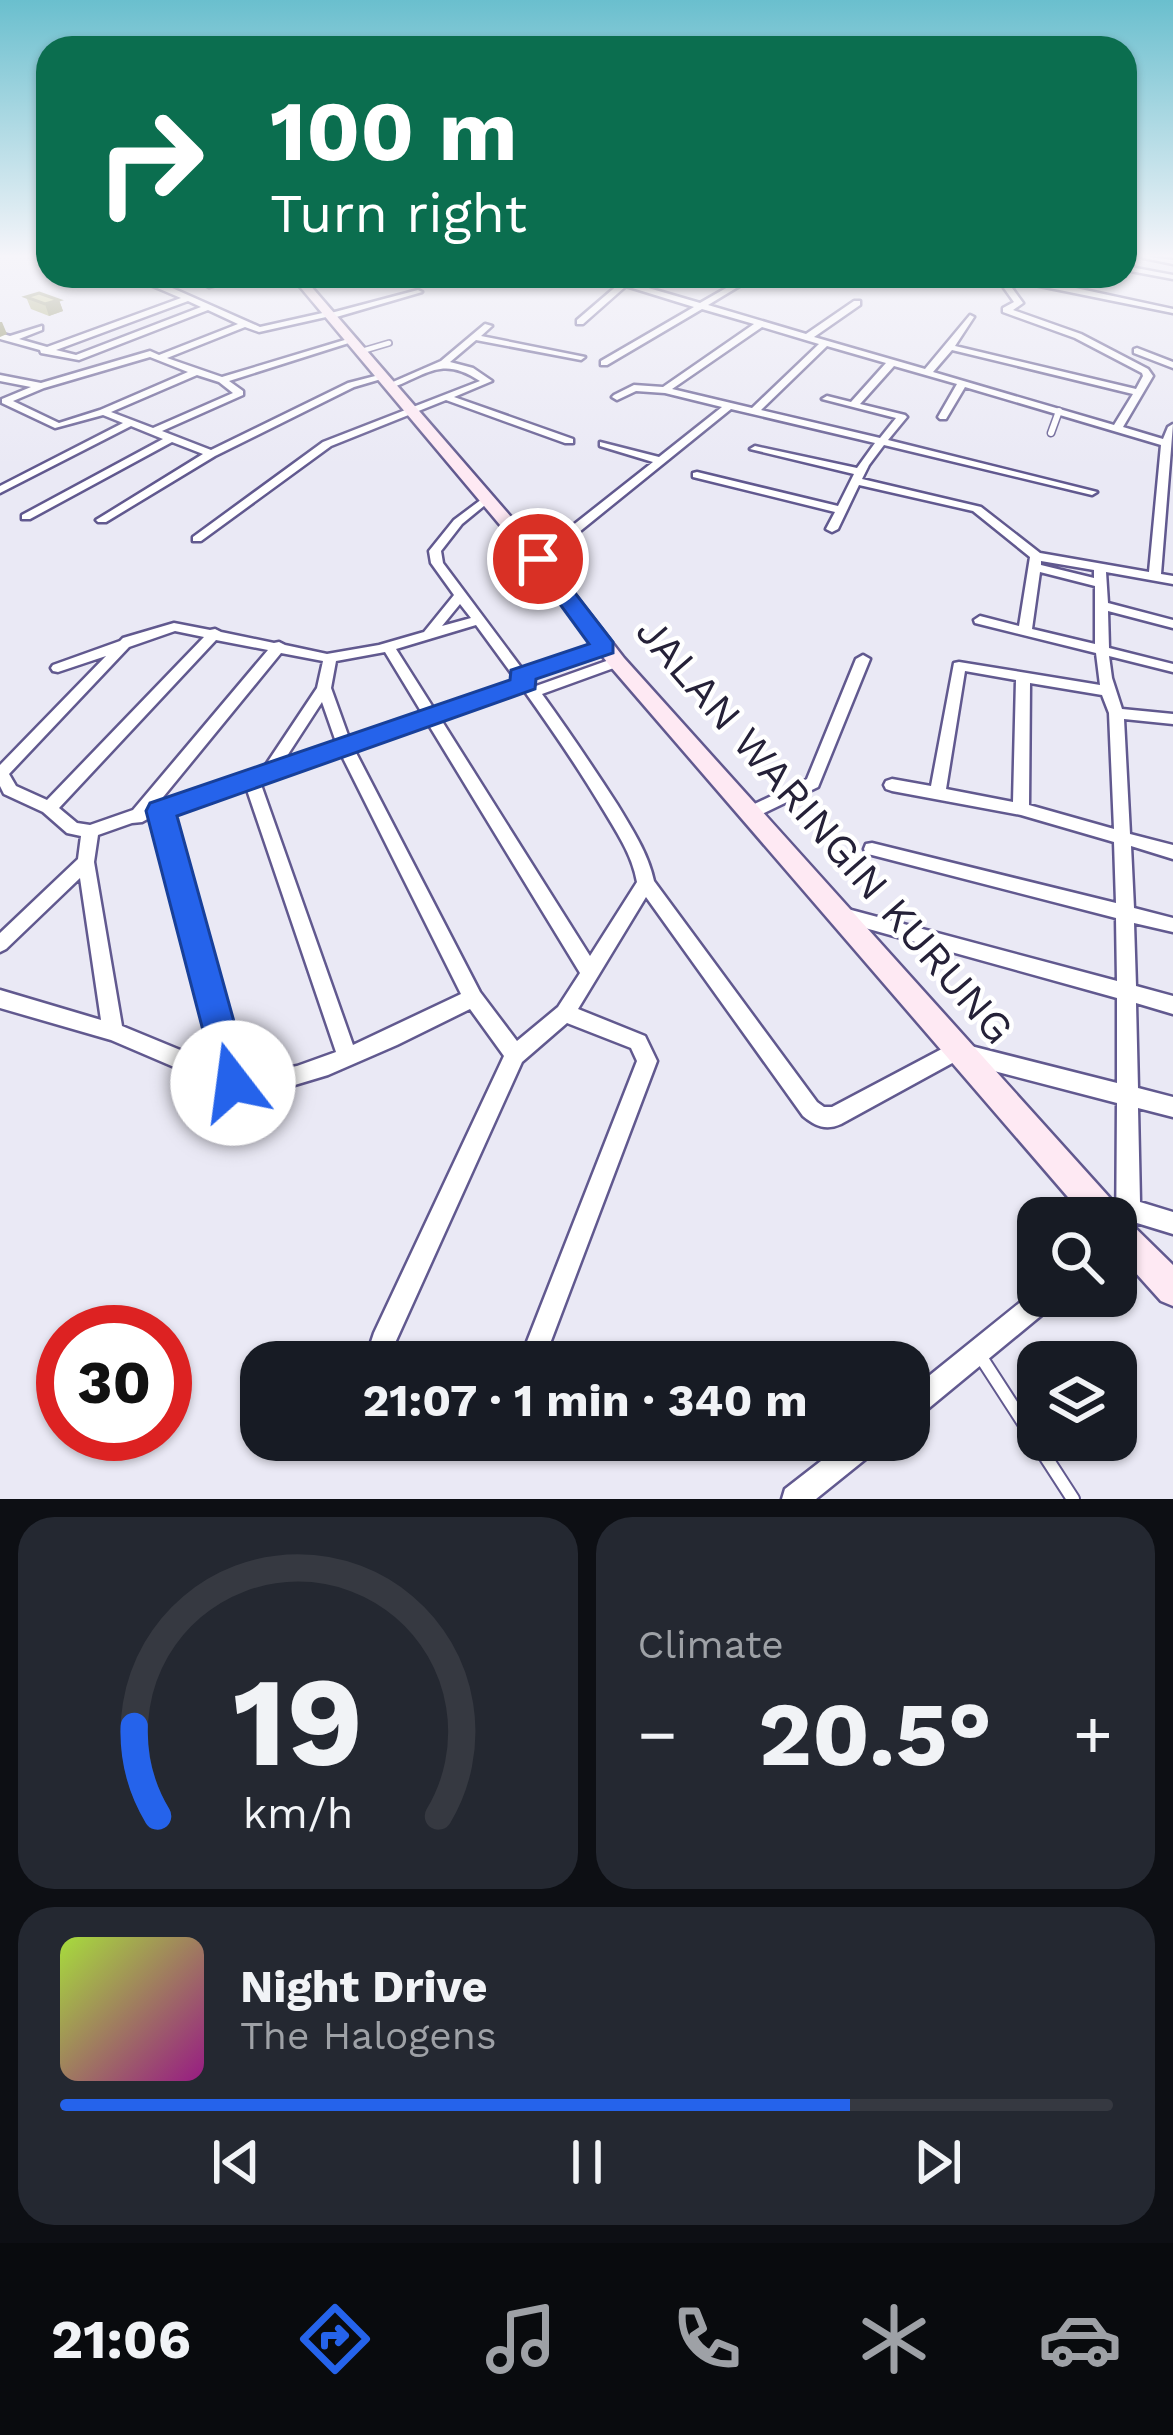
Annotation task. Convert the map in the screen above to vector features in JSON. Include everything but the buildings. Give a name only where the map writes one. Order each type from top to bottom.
[{"type":"street","points":[[44,351],[113,326]]},
{"type":"street","points":[[5,338],[79,358],[161,326]]},
{"type":"street","points":[[161,357],[241,326]]},
{"type":"street","points":[[247,326],[266,330],[283,326]]},
{"type":"street","name":"JALAN WARINGIN KURUNG","points":[[338,326],[538,559],[611,655],[955,1051],[1091,1197]]},
{"type":"street","points":[[102,520],[211,454],[351,386],[387,381],[444,363],[488,326]]},
{"type":"street","points":[[604,363],[664,326]]},
{"type":"street","points":[[665,390],[757,326]]},
{"type":"street","points":[[768,326],[1169,444]]},
{"type":"street","points":[[809,336],[823,326]]},
{"type":"street","points":[[927,373],[964,326]]},
{"type":"street","points":[[1049,326],[1145,371],[1148,376],[1117,428]]},
{"type":"street","points":[[5,338],[39,328]]},
{"type":"street","points":[[476,338],[581,357]]},
{"type":"street","points":[[753,412],[826,342]]},
{"type":"street","points":[[222,380],[356,346]]},
{"type":"street","points":[[950,347],[1135,391]]},
{"type":"street","points":[[1137,351],[1173,365]]},
{"type":"street","points":[[2,400],[145,355],[222,380],[240,393],[157,430]]},
{"type":"street","points":[[197,539],[327,444],[450,399],[487,378],[444,363]]},
{"type":"street","points":[[854,405],[891,363]]},
{"type":"street","points":[[2,400],[62,426],[196,372]]},
{"type":"street","points":[[0,378],[41,386]]},
{"type":"street","points":[[943,417],[962,383]]},
{"type":"street","points":[[616,398],[634,388],[665,390],[1092,492]]},
{"type":"street","points":[[450,399],[569,441]]},
{"type":"street","points":[[827,399],[902,416],[859,477],[832,529]]},
{"type":"street","points":[[538,559],[729,406]]},
{"type":"street","points":[[104,412],[211,454]]},
{"type":"street","points":[[0,490],[132,422]]},
{"type":"street","points":[[1154,576],[1173,428]]},
{"type":"street","points":[[26,517],[172,438]]},
{"type":"street","points":[[604,444],[660,460]]},
{"type":"street","points":[[754,448],[977,509],[1035,562],[1101,576],[1173,580]]},
{"type":"street","points":[[0,476],[15,483]]},
{"type":"street","points":[[697,476],[840,510]]},
{"type":"street","points":[[486,499],[458,522],[435,551],[436,563],[606,801],[639,857],[646,883],[810,1109],[821,1117],[834,1117],[955,1051],[1173,1107]]},
{"type":"street","points":[[1025,630],[1035,562]]},
{"type":"street","points":[[1101,576],[1102,650],[1106,691],[1116,713],[1122,837],[1123,991],[1130,1095],[1121,1197]]},
{"type":"street","points":[[428,635],[460,596]]},
{"type":"street","points":[[1102,606],[1173,624]]},
{"type":"street","points":[[58,668],[174,626],[330,658],[478,620]]},
{"type":"street","points":[[980,620],[1173,668]]},
{"type":"street","points":[[49,808],[215,633]]},
{"type":"street","points":[[128,641],[2,773],[10,790],[49,808],[74,829],[90,831],[160,811],[250,776],[611,655]]},
{"type":"street","points":[[136,818],[279,646]]},
{"type":"street","points":[[388,646],[591,974]]},
{"type":"street","points":[[271,770],[324,688],[330,658]]},
{"type":"street","points":[[752,812],[813,783],[863,659]]},
{"type":"street","points":[[938,792],[956,669],[965,665],[1023,680],[1106,691]]},
{"type":"street","points":[[1021,809],[1023,680]]},
{"type":"street","points":[[324,688],[344,745],[473,998],[515,1055]]},
{"type":"street","points":[[1116,713],[1173,719]]},
{"type":"street","points":[[250,776],[347,1056]]},
{"type":"street","points":[[892,785],[1021,809],[1173,852]]},
{"type":"street","points":[[160,811],[233,1083]]},
{"type":"street","points":[[90,831],[86,862],[113,1032]]},
{"type":"street","points":[[872,849],[1173,925]]},
{"type":"street","points":[[0,944],[86,862]]},
{"type":"street","points":[[383,1341],[515,1055],[565,1013],[646,883]]},
{"type":"street","points":[[837,913],[1173,1005]]},
{"type":"street","points":[[0,999],[113,1032],[233,1083],[260,1086],[347,1056],[473,998]]},
{"type":"street","points":[[540,1341],[647,1061],[638,1042],[565,1013]]},
{"type":"street","points":[[1137,1225],[1173,1223]]},
{"type":"street","name":"JALAN WARINGIN KURUNG","points":[[1137,1248],[1173,1289]]},
{"type":"street","points":[[930,1391],[1021,1317]]},
{"type":"street","points":[[795,1499],[823,1490],[850,1461]]},
{"type":"lane","points":[[356,346],[389,343]]},
{"type":"lane","points":[[1051,433],[1059,411]]},
{"type":"lane","points":[[978,1352],[1073,1499]]},
{"type":"route","points":[[233,1083],[160,811],[526,683],[520,676],[604,647],[538,559]]}]
